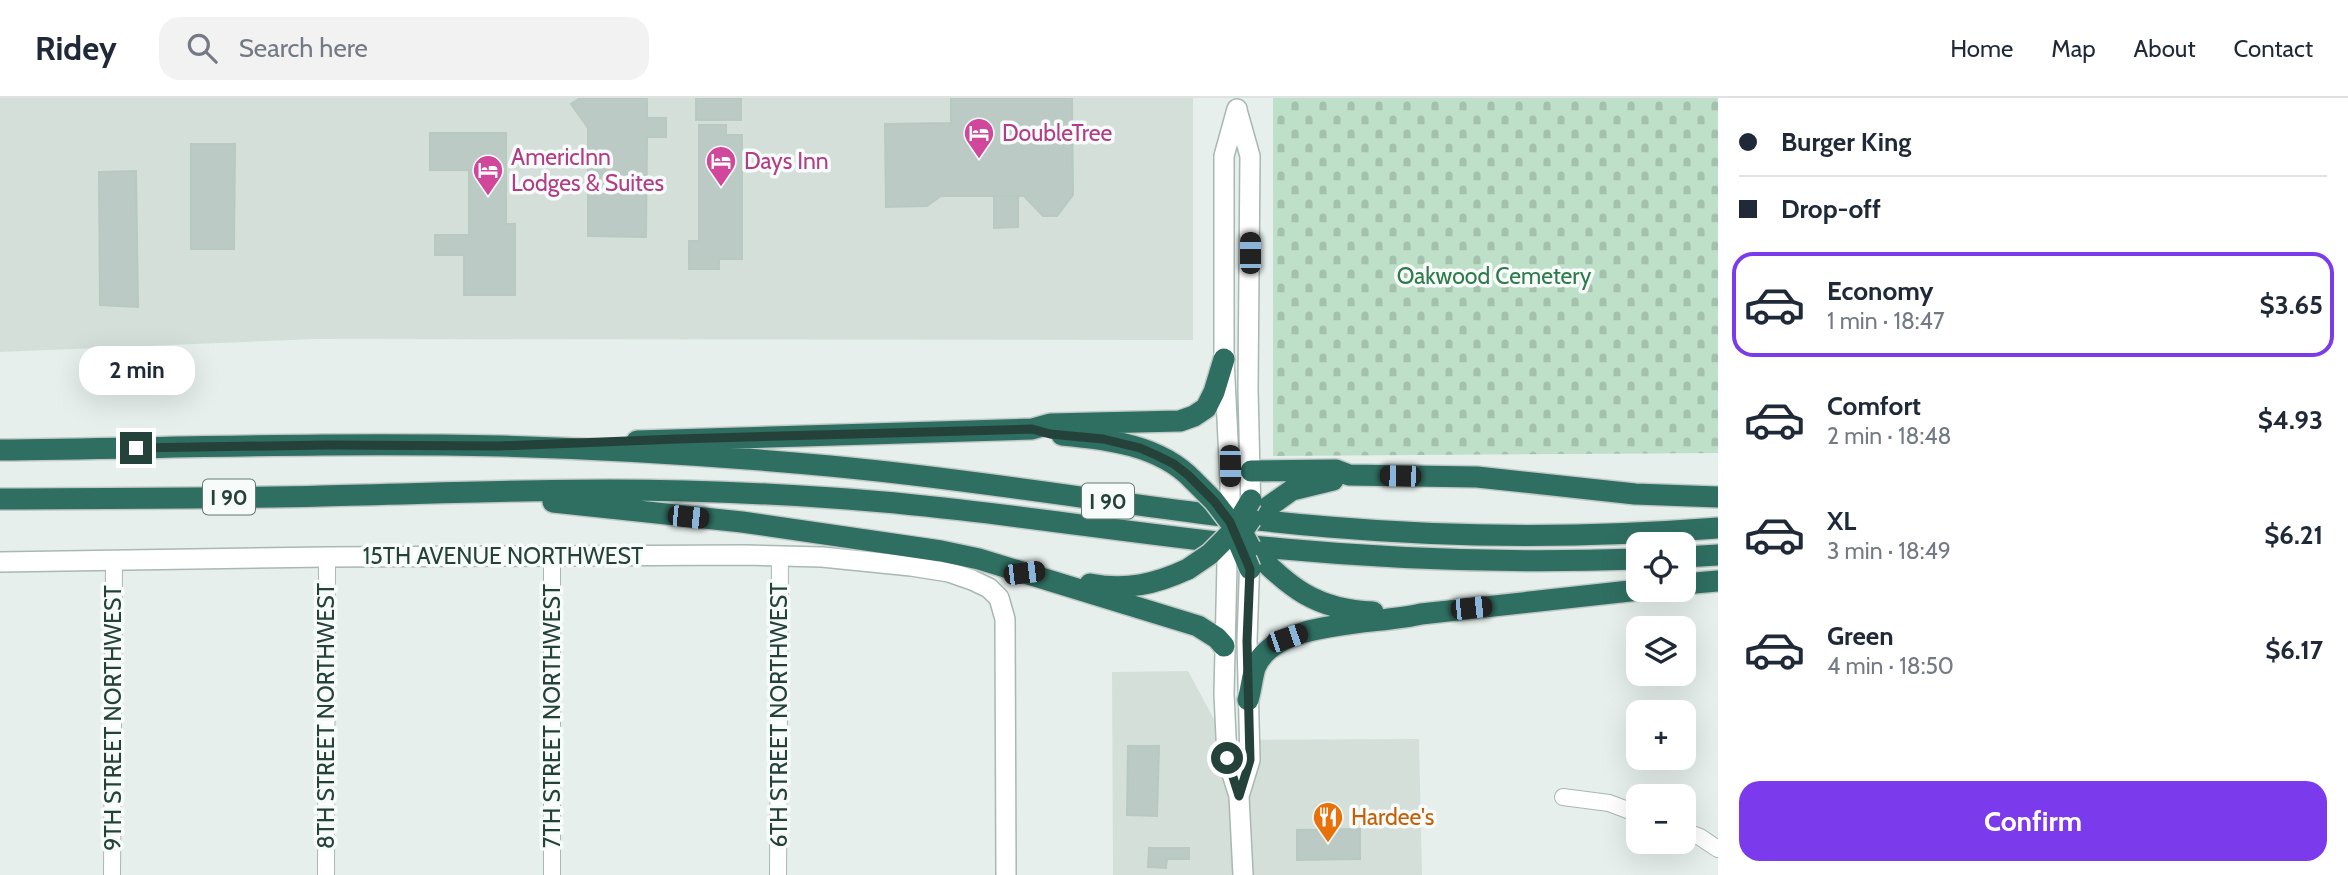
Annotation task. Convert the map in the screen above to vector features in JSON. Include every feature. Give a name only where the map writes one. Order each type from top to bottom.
[{"type":"highway","points":[[499,446],[1032,429],[1050,424],[1180,421],[1206,408],[1224,359]]},
{"type":"highway","points":[[1032,429],[1050,434],[1103,439],[1140,448],[1174,464],[1214,501],[1242,522],[1284,582],[1303,594],[1341,608],[1421,614]]},
{"type":"highway","name":"I 90","points":[[0,450],[327,445],[499,446],[597,450],[833,466],[1264,520],[1378,531],[1555,536],[1718,528]]},
{"type":"highway","points":[[1227,563],[1242,522],[1336,471],[1349,475]]},
{"type":"highway","points":[[1024,573],[1044,570],[1092,585],[1125,587],[1150,584],[1188,569],[1210,554],[1242,522],[1292,490],[1349,475],[1476,477],[1635,494],[1718,497]]},
{"type":"highway","name":"I 90","points":[[0,499],[606,490],[776,495],[939,507],[1200,540],[1330,553],[1460,561],[1626,559]]},
{"type":"highway","points":[[457,493],[729,521],[899,544],[979,559],[1198,626],[1224,646]]},
{"type":"highway","points":[[1696,556],[1718,555]]},
{"type":"highway","points":[[1696,583],[1718,581]]},
{"type":"highway","points":[[1248,700],[1256,666],[1272,647],[1303,632],[1421,614],[1626,591]]},
{"type":"street","points":[[1238,104],[1224,156],[1224,359],[1242,522],[1247,641],[1250,760],[1239,796]]},
{"type":"street","points":[[1238,104],[1250,156],[1248,389],[1242,522]]},
{"type":"street","name":"15TH AVENUE NORTHWEST","points":[[0,562],[780,555],[869,560],[949,572],[989,588],[999,598],[1007,631],[1006,875]]},
{"type":"street","name":"6TH STREET NORTHWEST","points":[[778,875],[780,555]]},
{"type":"street","name":"7TH STREET NORTHWEST","points":[[552,556],[552,875]]},
{"type":"street","name":"8TH STREET NORTHWEST","points":[[326,875],[327,557]]},
{"type":"street","name":"9TH STREET NORTHWEST","points":[[112,875],[114,561]]},
{"type":"street","points":[[1227,563],[1224,646],[1227,758],[1239,796],[1243,875]]},
{"type":"street","points":[[1563,797],[1609,803],[1626,809]]},
{"type":"street","points":[[1696,836],[1718,849]]},
{"type":"shaded area","points":[[0,98],[1193,98],[1193,340],[315,339],[0,352]]},
{"type":"shaded area","points":[[1188,671],[1215,721],[1216,740],[1419,739],[1422,875],[1113,875],[1112,672]]},
{"type":"green space","name":"Oakwood Cemetery","points":[[1273,98],[1718,98],[1718,453],[1273,456]]},
{"type":"building","points":[[580,98],[647,98],[647,118],[666,118],[666,137],[647,137],[646,237],[588,236],[588,128],[571,104]]},
{"type":"building","points":[[696,98],[741,98],[741,120],[696,120]]},
{"type":"building","name":"DoubleTree","points":[[951,98],[1072,98],[1073,195],[1057,216],[1043,216],[1024,196],[941,196],[927,206],[886,207],[885,124],[951,123]]},
{"type":"building","name":"Days Inn","points":[[699,125],[726,125],[726,135],[742,135],[742,259],[719,259],[719,269],[689,269],[689,241],[699,241]]},
{"type":"building","name":"AmericInn Lodges & Suites","points":[[430,133],[506,133],[506,224],[515,224],[515,295],[464,295],[464,255],[435,255],[435,235],[469,235],[469,170],[430,170]]},
{"type":"building","points":[[191,144],[235,144],[234,249],[191,249]]},
{"type":"building","points":[[136,171],[138,307],[100,305],[99,172]]},
{"type":"building","points":[[994,196],[1018,196],[1018,227],[994,228]]},
{"type":"building","points":[[1128,746],[1159,746],[1157,816],[1127,815]]},
{"type":"building","name":"Hardee's","points":[[1360,829],[1360,859],[1297,860],[1297,830]]},
{"type":"building","points":[[1149,848],[1189,848],[1189,859],[1167,859],[1166,868],[1148,867]]},
{"type":"place","name":"DoubleTree","points":[[979,160]]},
{"type":"place","name":"Days Inn","points":[[721,188]]},
{"type":"place","name":"AmericInn Lodges & Suites","points":[[488,197]]},
{"type":"place","name":"Hardee's","points":[[1328,844]]},
{"type":"route","points":[[136,448],[499,446],[1032,429],[1050,434],[1103,439],[1140,448],[1174,464],[1214,501],[1230,522],[1250,569],[1247,641],[1250,760],[1239,796],[1227,758]]}]
